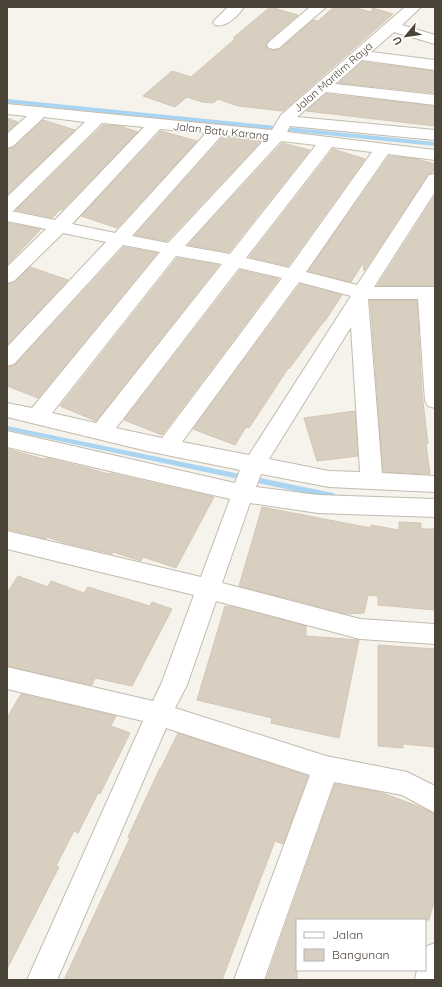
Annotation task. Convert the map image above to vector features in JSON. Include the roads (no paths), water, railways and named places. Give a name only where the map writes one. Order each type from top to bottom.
[{"type":"street","points":[[220,22],[238,7]]},
{"type":"street","points":[[274,45],[319,7]]},
{"type":"street","name":"Jalan Maritim Raya","points":[[37,418],[172,249],[282,129],[287,118],[414,7]]},
{"type":"street","points":[[392,27],[435,40]]},
{"type":"street","points":[[358,55],[435,65]]},
{"type":"street","points":[[322,86],[435,100]]},
{"type":"street","name":"Jalan Batu Karang","points":[[7,108],[217,131],[282,129],[327,142],[435,155]]},
{"type":"street","points":[[7,143],[40,112]]},
{"type":"street","points":[[7,207],[98,118]]},
{"type":"street","points":[[7,277],[15,260],[60,226],[156,124]]},
{"type":"street","points":[[282,129],[435,136]]},
{"type":"street","points":[[7,359],[217,131]]},
{"type":"street","points":[[102,432],[327,142]]},
{"type":"street","points":[[168,446],[294,275],[383,149]]},
{"type":"street","points":[[42,980],[159,714],[174,685],[248,478],[360,296],[435,179]]},
{"type":"street","points":[[7,216],[119,239],[235,260],[294,275],[360,296],[431,293],[435,401]]},
{"type":"street","points":[[360,296],[372,482]]},
{"type":"street","points":[[7,410],[37,418],[168,446],[318,504],[435,508]]},
{"type":"street","points":[[7,439],[248,478],[329,479],[435,484]]},
{"type":"street","points":[[7,540],[209,588],[360,629],[435,634]]},
{"type":"street","points":[[8,681],[159,714],[326,768],[407,784],[435,785]]},
{"type":"street","points":[[249,980],[326,768]]},
{"type":"street","points":[[407,784],[435,800]]},
{"type":"street","points":[[430,980],[435,958]]},
{"type":"waterway","points":[[7,101],[435,144]]},
{"type":"waterway","points":[[7,428],[333,496]]}]
